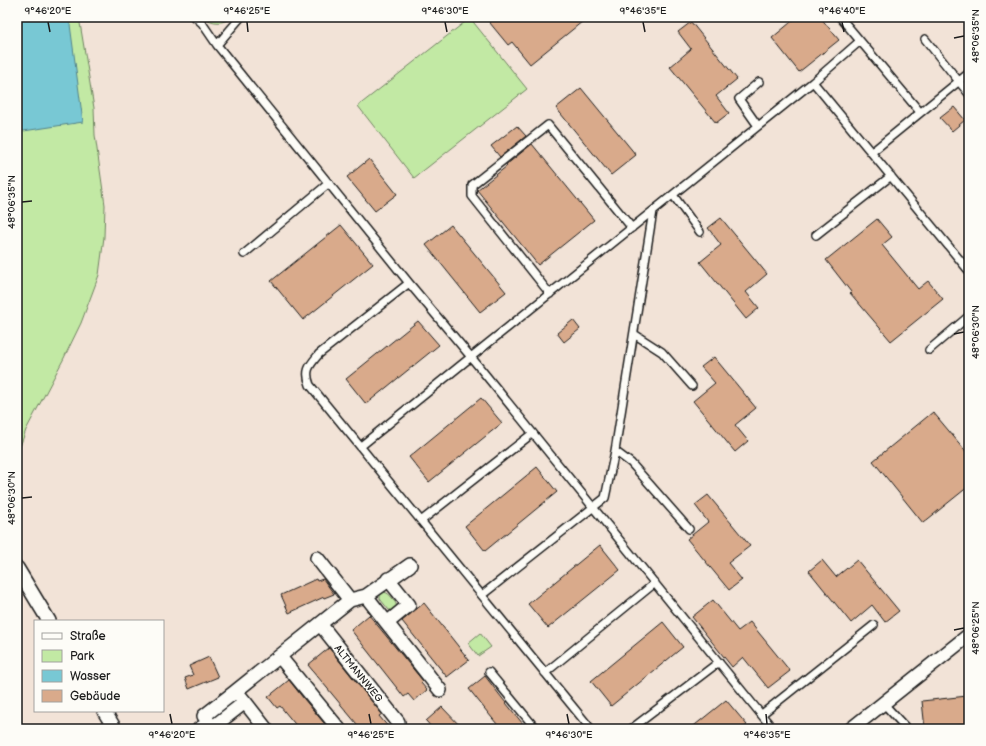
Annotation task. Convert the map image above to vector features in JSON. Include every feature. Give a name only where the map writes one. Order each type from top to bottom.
[{"type":"street","points":[[317,558],[350,600]]},
{"type":"street","points":[[245,702],[213,726],[204,726],[204,716],[350,600],[366,596],[388,579],[410,565]]},
{"type":"street","points":[[17,568],[49,620]]},
{"type":"street","points":[[387,623],[409,605],[388,579]]},
{"type":"street","points":[[366,596],[440,690]]},
{"type":"street","name":"ALTMANNWEG","points":[[320,624],[398,722]]},
{"type":"street","points":[[852,729],[969,635]]},
{"type":"street","points":[[280,657],[339,729]]},
{"type":"street","points":[[236,691],[266,729]]},
{"type":"street","points":[[105,712],[115,729]]},
{"type":"lane","points":[[195,17],[202,23],[409,283],[533,432],[773,729]]},
{"type":"lane","points":[[218,45],[241,17]]},
{"type":"lane","points":[[840,17],[920,112]]},
{"type":"lane","points":[[925,39],[969,94]]},
{"type":"lane","points":[[361,446],[813,82],[860,41]]},
{"type":"lane","points":[[872,152],[969,73]]},
{"type":"lane","points":[[758,126],[739,99],[759,82]]},
{"type":"lane","points":[[813,82],[969,271]]},
{"type":"lane","points":[[550,294],[472,196],[472,185],[477,180],[548,125],[632,228]]},
{"type":"lane","points":[[816,235],[891,176]]},
{"type":"lane","points":[[244,254],[329,183]]},
{"type":"lane","points":[[673,194],[700,232]]},
{"type":"lane","points":[[482,596],[605,498],[615,451],[653,211]]},
{"type":"lane","points":[[409,283],[319,354],[308,367],[307,377],[310,385],[591,729]]},
{"type":"lane","points":[[929,350],[969,316]]},
{"type":"lane","points":[[634,334],[662,352],[692,386]]},
{"type":"lane","points":[[421,521],[533,432]]},
{"type":"lane","points":[[615,451],[631,463],[689,529]]},
{"type":"lane","points":[[545,673],[655,584]]},
{"type":"lane","points":[[762,714],[874,625]]},
{"type":"lane","points":[[631,729],[719,662]]},
{"type":"lane","points":[[489,672],[536,729]]},
{"type":"lane","points":[[884,704],[908,729]]},
{"type":"green space","points":[[17,17],[79,17],[94,108],[95,135],[105,205],[104,237],[99,275],[81,323],[26,430],[17,455]]},
{"type":"green space","points":[[203,17],[233,17],[226,21],[214,22]]},
{"type":"green space","points":[[470,18],[527,89],[414,178],[358,106]]},
{"type":"green space","points":[[384,592],[390,596],[397,607],[393,611],[389,610],[380,599],[380,594]]},
{"type":"green space","points":[[480,633],[491,647],[478,656],[468,643]]},
{"type":"water","points":[[17,17],[69,17],[83,122],[17,132]]},
{"type":"building","points":[[485,17],[588,17],[530,64],[512,42],[508,45]]},
{"type":"building","points":[[797,17],[820,17],[839,40],[799,72],[772,38]]},
{"type":"building","points":[[691,22],[737,79],[716,96],[729,113],[716,123],[670,67],[691,49],[678,32]]},
{"type":"building","points":[[581,88],[636,155],[611,175],[556,108]]},
{"type":"building","points":[[954,107],[965,120],[952,131],[940,118]]},
{"type":"building","points":[[517,126],[526,136],[500,157],[491,146]]},
{"type":"building","points":[[532,144],[594,220],[538,265],[477,190]]},
{"type":"building","points":[[369,159],[397,194],[375,211],[347,177]]},
{"type":"building","points":[[721,218],[767,274],[746,292],[759,308],[746,319],[700,262],[721,245],[708,228]]},
{"type":"building","points":[[877,219],[892,237],[882,245],[918,289],[928,281],[943,299],[891,341],[850,293],[851,292],[826,260]]},
{"type":"building","points":[[341,225],[373,264],[303,320],[271,281]]},
{"type":"building","points":[[451,225],[506,292],[480,312],[426,245]]},
{"type":"building","points":[[573,320],[580,329],[564,342],[557,333]]},
{"type":"building","points":[[418,321],[439,345],[366,404],[346,379]]},
{"type":"building","points":[[714,357],[756,408],[735,425],[748,441],[735,452],[693,401],[715,383],[701,367]]},
{"type":"building","points":[[481,398],[502,423],[429,482],[409,457]]},
{"type":"building","points":[[933,412],[969,455],[969,486],[923,523],[873,461]]},
{"type":"building","points":[[537,467],[557,492],[485,551],[465,526]]},
{"type":"building","points":[[708,495],[750,546],[728,563],[742,580],[729,590],[687,539],[708,522],[695,505]]},
{"type":"building","points":[[600,545],[620,570],[548,628],[528,604]]},
{"type":"building","points":[[822,560],[836,577],[857,560],[899,611],[885,622],[872,605],[851,623],[809,571]]},
{"type":"building","points":[[316,579],[317,581],[323,579],[334,594],[289,613],[281,595]]},
{"type":"building","points":[[713,600],[738,631],[750,622],[790,671],[768,688],[743,657],[732,667],[692,617]]},
{"type":"building","points":[[424,603],[469,660],[447,677],[402,621]]},
{"type":"building","points":[[369,615],[423,681],[421,683],[427,690],[414,701],[408,694],[404,697],[351,630]]},
{"type":"building","points":[[663,622],[683,647],[611,706],[591,681]]},
{"type":"building","points":[[329,648],[382,714],[379,716],[390,729],[361,729],[308,665]]},
{"type":"building","points":[[209,657],[218,677],[189,689],[185,678],[193,675],[189,666]]},
{"type":"building","points":[[485,676],[527,729],[501,729],[488,713],[469,689]]},
{"type":"building","points":[[289,680],[329,729],[299,729],[280,706],[277,708],[268,697]]},
{"type":"building","points":[[967,696],[969,724],[925,729],[922,701]]},
{"type":"building","points":[[726,700],[747,725],[742,729],[690,729]]},
{"type":"building","points":[[442,707],[463,729],[433,729],[426,721]]}]
